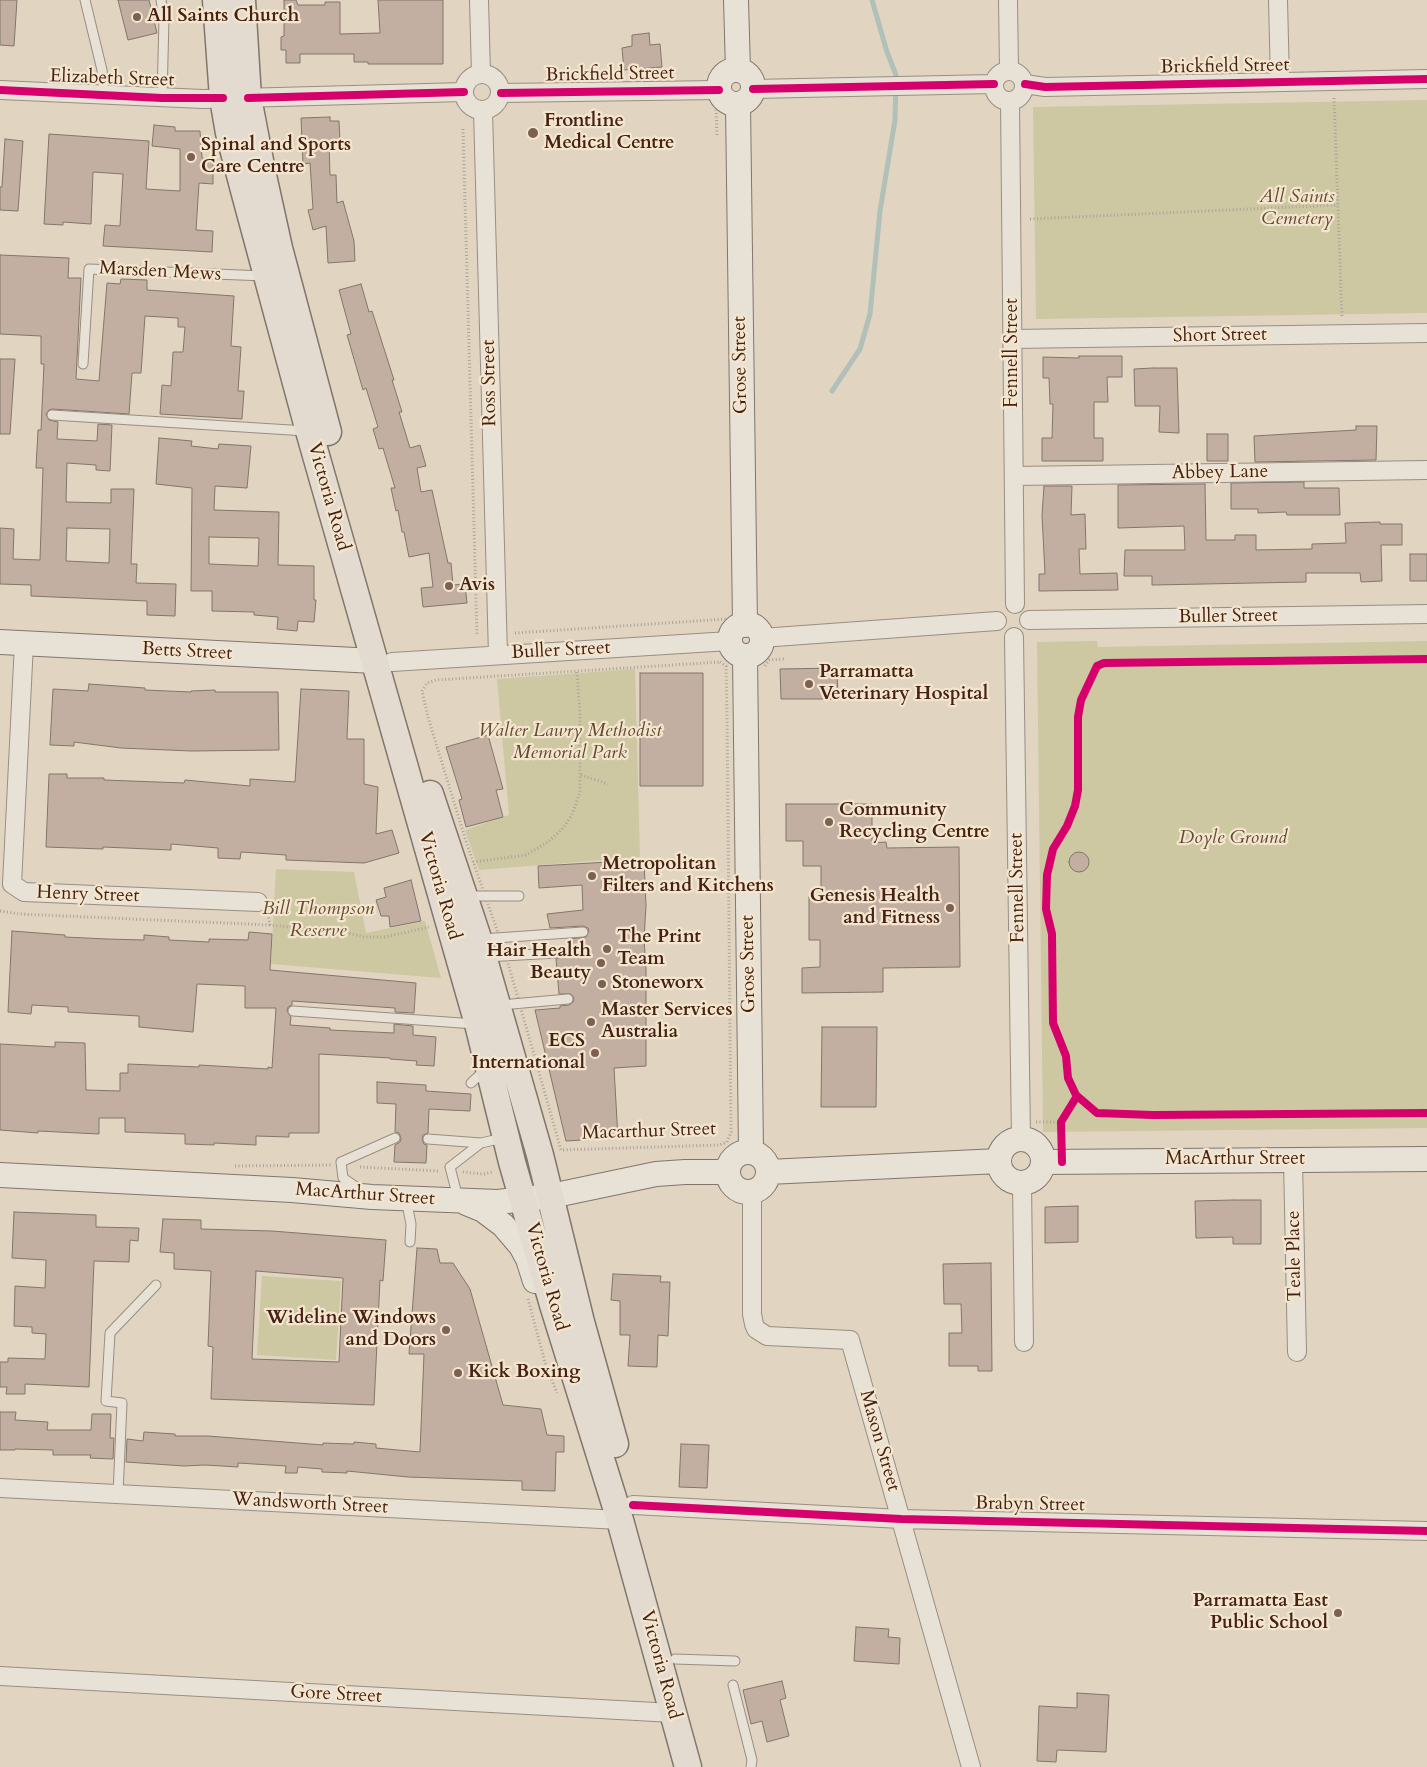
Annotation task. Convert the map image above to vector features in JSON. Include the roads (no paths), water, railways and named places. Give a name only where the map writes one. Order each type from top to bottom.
[{"type":"main road","name":"Victoria Road","points":[[216,0],[235,98],[279,248],[383,661],[478,1024],[480,1074],[506,1137],[556,1314],[601,1453],[627,1513],[675,1659],[706,1767]]},
{"type":"main road","name":"Victoria Road","points":[[242,0],[231,142],[309,431],[383,661],[481,948],[551,1196],[673,1713],[688,1767]]},
{"type":"street","points":[[479,0],[481,74]]},
{"type":"street","points":[[736,0],[738,70]]},
{"type":"street","points":[[1008,0],[1009,70]]},
{"type":"street","points":[[1278,0],[1280,81]]},
{"type":"street","points":[[746,97],[752,82],[749,77],[738,70],[726,73],[719,84],[719,90],[723,99],[729,103],[746,97],[896,86],[994,84]]},
{"type":"street","points":[[1009,70],[1022,76],[1024,88],[1021,96],[1010,101],[1000,98],[996,94],[994,84],[999,74],[1009,70]]},
{"type":"street","points":[[481,74],[492,77],[497,81],[501,93],[500,98],[493,107],[483,111],[469,106],[465,100],[464,92],[465,85],[469,80],[481,74]]},
{"type":"street","name":"Brickfield Street","points":[[1024,84],[1045,87],[1427,79]]},
{"type":"street","name":"Elizabeth Street","points":[[0,90],[162,98],[235,98]]},
{"type":"street","name":"Brickfield Street","points":[[501,93],[719,90]]},
{"type":"street","points":[[235,98],[464,92]]},
{"type":"street","name":"Grose Street","points":[[746,97],[739,641],[751,1152]]},
{"type":"street","name":"Fennell Street","points":[[1010,101],[1015,604]]},
{"type":"street","name":"Ross Street","points":[[483,111],[498,655]]},
{"type":"street","name":"Short Street","points":[[1013,339],[1427,333]]},
{"type":"street","name":"Abbey Lane","points":[[1014,476],[1427,470]]},
{"type":"street","points":[[1015,604],[1025,609],[1028,614],[1029,626],[1026,632],[1014,637],[1007,636],[1002,632],[998,627],[997,621],[998,614],[1002,608],[1015,604]]},
{"type":"street","name":"Buller Street","points":[[1029,620],[1427,614]]},
{"type":"street","name":"Buller Street","points":[[383,661],[739,641],[997,621]]},
{"type":"street","name":"Fennell Street","points":[[1014,637],[1021,1131]]},
{"type":"street","name":"Betts Street","points":[[0,642],[383,661]]},
{"type":"street","name":"Henry Street","points":[[24,644],[12,884],[24,892],[258,902]]},
{"type":"street","points":[[1021,1131],[1034,1143],[1042,1154],[1043,1162],[1039,1174],[1034,1179],[1022,1183],[1011,1181],[1006,1177],[999,1161],[1003,1148],[1021,1131]]},
{"type":"street","points":[[744,1152],[751,1152],[763,1159],[768,1172],[763,1184],[752,1192],[745,1192],[733,1185],[728,1172],[732,1160],[744,1152]]},
{"type":"street","name":"MacArthur Street","points":[[1043,1162],[1427,1159]]},
{"type":"street","name":"Teale Place","points":[[1293,1160],[1297,1352]]},
{"type":"street","points":[[768,1172],[999,1161]]},
{"type":"street","name":"MacArthur Street","points":[[0,1175],[292,1190],[372,1197],[498,1202],[551,1196],[656,1174],[728,1172]]},
{"type":"street","points":[[1022,1183],[1024,1342]]},
{"type":"street","name":"Mason Street","points":[[752,1192],[752,1314],[754,1324],[756,1329],[767,1336],[850,1340],[971,1767]]},
{"type":"street","points":[[459,1201],[483,1210],[504,1225],[521,1246],[528,1259],[563,1373],[601,1453]]},
{"type":"street","name":"Wandsworth Street","points":[[0,1488],[627,1513]]},
{"type":"street","name":"Brabyn Street","points":[[627,1513],[1427,1531]]},
{"type":"street","name":"Gore Street","points":[[0,1676],[673,1713]]},
{"type":"lane","points":[[85,0],[102,70],[104,95]]},
{"type":"lane","points":[[161,0],[164,18],[162,98]]},
{"type":"lane","name":"Marsden Mews","points":[[83,364],[89,268],[267,276]]},
{"type":"lane","points":[[52,415],[309,431]]},
{"type":"lane","points":[[464,896],[519,896]]},
{"type":"lane","points":[[481,948],[583,932]]},
{"type":"lane","points":[[481,948],[556,953]]},
{"type":"lane","points":[[497,1006],[568,999]]},
{"type":"lane","points":[[293,1011],[478,1024]]},
{"type":"lane","points":[[428,1139],[481,1143],[506,1137]]},
{"type":"lane","points":[[372,1197],[343,1178],[341,1162],[395,1138]]},
{"type":"lane","points":[[459,1201],[450,1167],[481,1143]]},
{"type":"lane","points":[[406,1198],[411,1224],[410,1242]]},
{"type":"lane","points":[[118,1494],[122,1403],[106,1401],[110,1334],[156,1285]]},
{"type":"lane","points":[[675,1659],[735,1661]]},
{"type":"lane","points":[[732,1685],[752,1760],[751,1767]]},
{"type":"waterway","points":[[832,391],[860,349],[870,314],[880,211],[895,120],[896,75],[887,52],[872,0]]},
{"type":"place","name":"All Saints Church","points":[[137,17]]},
{"type":"place","name":"Frontline Medical Centre","points":[[533,133]]},
{"type":"place","name":"Spinal and Sports Care Centre","points":[[191,157]]},
{"type":"place","name":"Avis","points":[[449,586]]},
{"type":"place","name":"Parramatta Veterinary Hospital","points":[[809,684]]},
{"type":"place","name":"Community Recycling Centre","points":[[829,822]]},
{"type":"place","name":"Metropolitan Filters and Kitchens","points":[[592,876]]},
{"type":"place","name":"Genesis Health and Fitness","points":[[950,908]]},
{"type":"place","name":"The Print Team","points":[[607,949]]},
{"type":"place","name":"Hair Health Beauty","points":[[601,963]]},
{"type":"place","name":"Stoneworx","points":[[602,984]]},
{"type":"place","name":"Master Services Australia","points":[[591,1022]]},
{"type":"place","name":"ECS International","points":[[595,1053]]},
{"type":"place","name":"Wideline Windows and Doors","points":[[446,1330]]},
{"type":"place","name":"Kick Boxing","points":[[458,1373]]},
{"type":"place","name":"Parramatta East Public School","points":[[1338,1613]]},
{"type":"park label","name":"All Saints Cemetery","points":[[1297,209]]},
{"type":"park label","name":"Walter Lawry Methodist Memorial Park","points":[[570,743]]},
{"type":"park label","name":"Doyle Ground","points":[[1233,839]]},
{"type":"park label","name":"Bill Thompson Reserve","points":[[318,921]]}]
